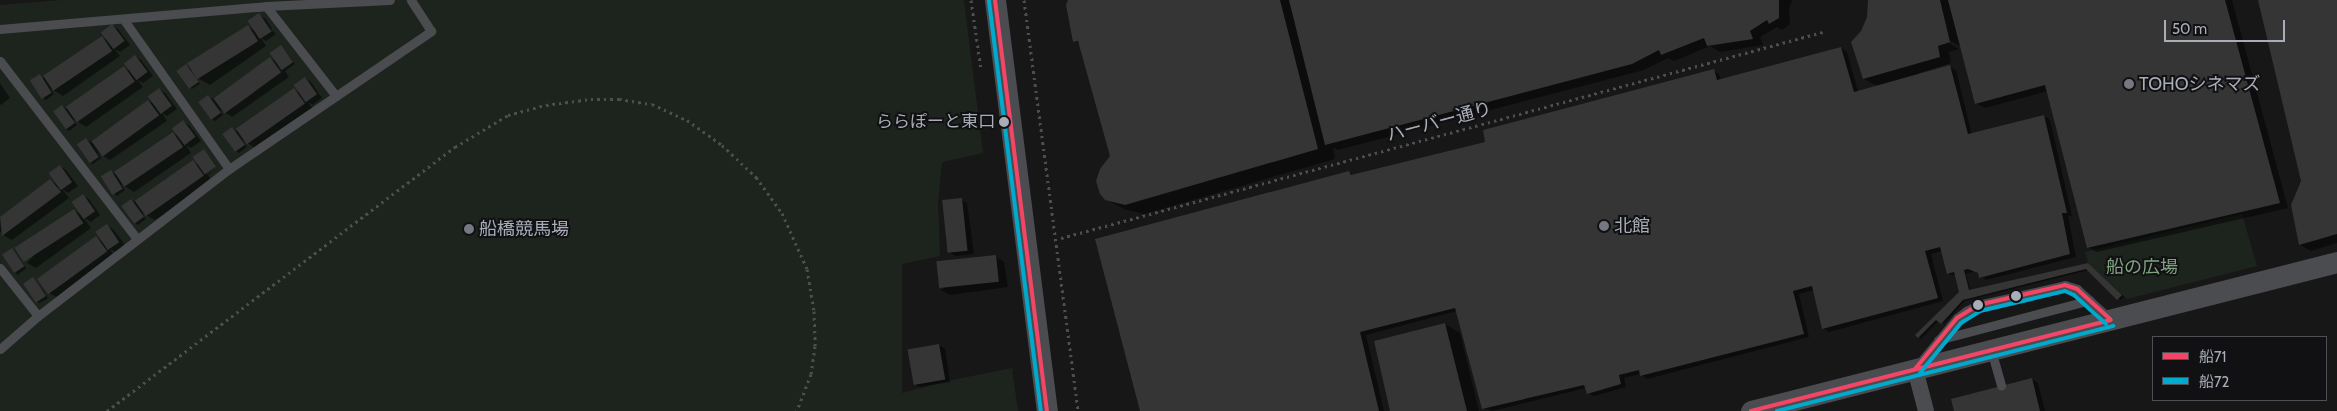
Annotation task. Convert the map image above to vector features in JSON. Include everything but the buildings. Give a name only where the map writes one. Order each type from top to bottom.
[{"type":"street","points":[[995,0],[1047,411]]},
{"type":"street","points":[[1750,411],[2337,262]]},
{"type":"street","points":[[1914,369],[1926,411]]},
{"type":"lane","points":[[0,29],[124,20],[266,6],[390,0]]},
{"type":"lane","points":[[0,349],[38,316],[229,169],[432,31],[410,0]]},
{"type":"lane","points":[[266,6],[336,96]]},
{"type":"lane","points":[[124,20],[229,169]]},
{"type":"lane","points":[[0,61],[137,239]]},
{"type":"lane","points":[[0,268],[38,316]]},
{"type":"lane","points":[[1914,369],[1966,310],[1978,305],[2065,285],[2073,286],[2111,320]]},
{"type":"lane","points":[[1938,340],[2090,300]]},
{"type":"lane","points":[[1991,350],[2001,386]]},
{"type":"path","points":[[971,0],[981,69]]},
{"type":"path","points":[[1022,0],[1042,130],[1078,411]]},
{"type":"path","name":"ハーバー通り","points":[[1061,238],[1824,32]]},
{"type":"path","points":[[107,411],[463,142],[508,115],[546,105],[591,99],[619,99],[652,104],[687,120],[722,145],[756,177],[782,213],[807,269],[814,311],[815,346],[811,374],[797,411]]},
{"type":"green space","name":"船橋競馬場","points":[[61,0],[964,0],[983,153],[942,162],[938,202],[940,256],[902,264],[902,393],[947,381],[1012,368],[1018,411],[0,411],[0,5]]},
{"type":"green space","name":"船の広場","points":[[2242,214],[2257,266],[2127,299],[2088,263],[2085,252]]},
{"type":"transit line","name":"船71","points":[[995,0],[1047,411]]},
{"type":"transit line","name":"船72","points":[[989,1],[1041,411]]},
{"type":"transit line","name":"船71","points":[[1915,369],[1957,318],[1978,305],[2065,285],[2077,289],[2110,319]]},
{"type":"transit line","name":"船72","points":[[1920,373],[1961,323],[1980,311],[2065,291],[2074,295],[2106,324]]},
{"type":"transit line","name":"船71","points":[[1751,411],[2111,320]]},
{"type":"transit line","name":"船72","points":[[1777,411],[2113,326]]},
{"type":"place","name":"TOHOシネマズ","points":[[2129,84]]},
{"type":"place","name":"ららぽーと東口","points":[[1004,122]]},
{"type":"place","name":"北館","points":[[1604,226]]},
{"type":"place","name":"船橋競馬場","points":[[469,229]]}]
